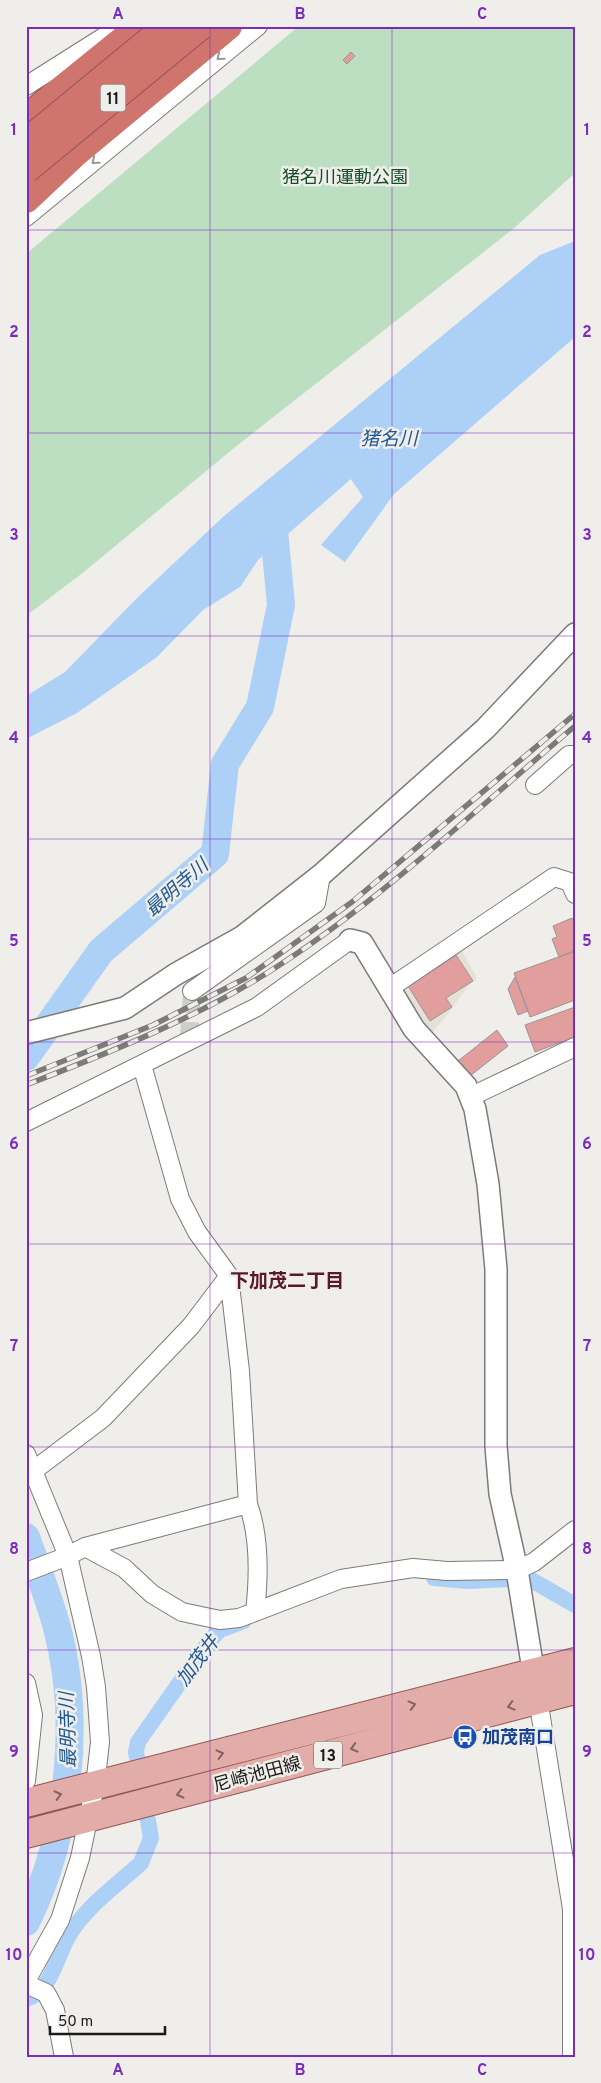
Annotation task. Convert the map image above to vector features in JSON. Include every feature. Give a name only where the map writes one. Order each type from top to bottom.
[{"type":"highway","points":[[26,119],[141,26]]},
{"type":"highway","name":"11","points":[[26,143],[168,26]]},
{"type":"highway","name":"11","points":[[26,169],[200,26]]},
{"type":"highway","points":[[26,199],[75,153],[228,26]]},
{"type":"main road","name":"尼崎池田線","points":[[27,1796],[92,1787],[575,1662]]},
{"type":"main road","name":"尼崎池田線","points":[[26,1834],[575,1690]]},
{"type":"street","points":[[26,86],[121,26]]},
{"type":"street","points":[[26,139],[71,129],[101,114],[159,73],[217,26]]},
{"type":"street","points":[[26,217],[258,26]]},
{"type":"street","points":[[26,1033],[125,1008],[176,974],[242,937],[321,875],[485,729],[575,634]]},
{"type":"street","points":[[535,785],[568,755],[575,755]]},
{"type":"street","points":[[192,991],[316,903],[321,875]]},
{"type":"street","points":[[390,987],[554,876],[570,882],[575,894]]},
{"type":"street","points":[[26,1122],[257,1006],[350,940],[362,943],[414,1029],[466,1086],[472,1096],[488,1184],[495,1260],[496,1446],[500,1494],[516,1570],[572,1909],[574,1968],[572,2057]]},
{"type":"street","points":[[472,1096],[575,1047]]},
{"type":"street","points":[[142,1065],[180,1198],[196,1232],[229,1276],[240,1371],[248,1504],[255,1523],[257,1591],[255,1612]]},
{"type":"street","points":[[33,1471],[103,1418],[190,1326],[229,1276]]},
{"type":"street","points":[[26,1454],[65,1557],[91,1656],[96,1687],[100,1742],[85,1819],[80,1858],[60,1920],[26,1982],[46,1993],[55,2010],[64,2057]]},
{"type":"street","points":[[26,1572],[85,1547],[248,1504]]},
{"type":"street","points":[[85,1547],[124,1568],[152,1594],[182,1612],[220,1620],[239,1618],[350,1578],[413,1568],[447,1571],[516,1570],[534,1562],[575,1530]]},
{"type":"street","points":[[26,1683],[33,1715],[27,1796]]},
{"type":"shaded area","points":[[460,948],[477,978],[468,986],[429,1036],[400,985]]},
{"type":"green space","name":"猪名川運動公園","points":[[299,26],[575,26],[575,173],[513,229],[234,448],[85,571],[26,616],[26,254]]},
{"type":"water","name":"猪名川","points":[[575,241],[575,337],[394,494],[345,562],[321,545],[363,497],[351,479],[258,560],[240,587],[203,610],[157,657],[77,713],[26,739],[26,696],[65,672],[137,598],[224,516],[540,255]]},
{"type":"building","points":[[351,52],[355,56],[347,64],[343,60]]},
{"type":"building","points":[[572,918],[575,926],[575,951],[559,957],[552,939],[557,937],[553,926]]},
{"type":"building","points":[[575,951],[575,1000],[530,1017],[514,973]]},
{"type":"building","points":[[456,955],[473,981],[446,998],[452,1007],[430,1021],[408,986]]},
{"type":"building","points":[[515,977],[528,1011],[518,1015],[508,989]]},
{"type":"building","points":[[575,1007],[575,1037],[535,1052],[525,1025]]},
{"type":"building","points":[[497,1030],[508,1046],[470,1076],[458,1061]]},
{"type":"waterway","name":"最明寺川","points":[[26,1057],[101,951],[215,854],[225,764],[260,707],[281,605],[272,509]]},
{"type":"waterway","name":"最明寺川","points":[[26,1537],[53,1613],[64,1660],[70,1737],[62,1814],[53,1852],[41,1888],[26,1922]]},
{"type":"waterway","name":"加茂井","points":[[434,1578],[468,1581],[528,1578],[575,1605]]},
{"type":"waterway","name":"加茂井","points":[[26,1999],[34,1995],[47,1982],[68,1937],[83,1916],[141,1863],[151,1838],[136,1752],[138,1742],[209,1641],[220,1630],[244,1621]]},
{"type":"tunnel","points":[[189,1040],[192,991]]},
{"type":"railway","points":[[26,1076],[153,1025],[246,978],[352,902],[575,714]]},
{"type":"railway","points":[[26,1085],[123,1046],[187,1017],[278,966],[317,940],[393,882],[575,726]]},
{"type":"place","name":"加茂南口","points":[[465,1737]]},
{"type":"district","name":"下加茂二丁目","points":[[287,1280]]}]
